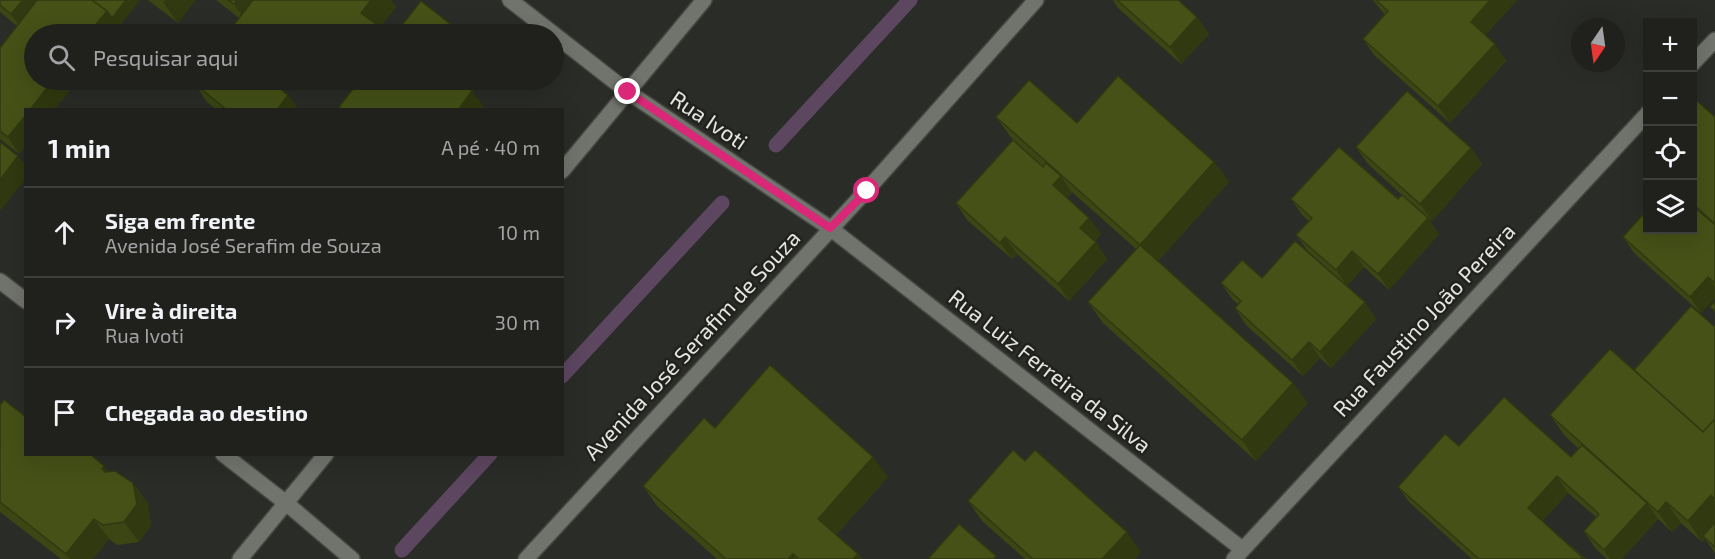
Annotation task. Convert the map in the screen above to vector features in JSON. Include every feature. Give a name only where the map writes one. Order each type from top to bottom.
[{"type":"street","name":"Rua Ivoti","points":[[510,0],[541,24]]},
{"type":"street","points":[[564,169],[704,0]]},
{"type":"street","name":"Avenida José Serafim de Souza","points":[[526,559],[830,228],[867,191],[1036,0]]},
{"type":"street","points":[[1697,59],[1715,40]]},
{"type":"street","name":"Rua Ivoti","points":[[564,42],[628,92],[830,228]]},
{"type":"street","name":"Rua Faustino João Pereira","points":[[1238,554],[1643,117]]},
{"type":"street","name":"Rua Luiz Ferreira da Silva","points":[[830,228],[1238,554]]},
{"type":"street","points":[[0,281],[24,299]]},
{"type":"street","points":[[226,456],[352,559]]},
{"type":"street","points":[[240,559],[324,456]]},
{"type":"building","points":[[0,0],[23,0],[11,14],[0,5]]},
{"type":"building","points":[[37,0],[92,0],[107,11],[96,24],[24,24],[24,90],[45,90],[32,108],[24,108],[24,117],[8,137],[0,131],[0,48]]},
{"type":"building","points":[[92,0],[126,0],[112,18],[107,11]]},
{"type":"building","points":[[253,0],[371,0],[361,13],[376,24],[235,24]]},
{"type":"building","points":[[1117,0],[1178,0],[1197,17],[1170,47]]},
{"type":"building","points":[[1376,0],[1490,0],[1471,22],[1495,44],[1438,106],[1363,39],[1388,11]]},
{"type":"building","points":[[421,1],[450,24],[403,24]]},
{"type":"building","points":[[1118,76],[1214,162],[1140,245],[996,117],[1029,80],[1077,123]]},
{"type":"building","points":[[202,90],[282,90],[288,95],[278,108],[225,108]]},
{"type":"building","points":[[352,90],[472,91],[459,108],[339,107]]},
{"type":"building","points":[[1407,91],[1471,148],[1420,204],[1356,147]]},
{"type":"building","points":[[1697,101],[1715,117],[1715,224],[1697,208]]},
{"type":"building","points":[[1013,140],[1043,167],[1046,163],[1061,176],[1053,185],[1089,218],[1080,228],[1096,242],[1058,284],[1005,237],[1000,243],[956,203]]},
{"type":"building","points":[[0,142],[18,156],[0,180]]},
{"type":"building","points":[[1339,147],[1398,199],[1402,195],[1428,218],[1378,274],[1352,251],[1336,270],[1296,235],[1312,218],[1291,199]]},
{"type":"building","points":[[1697,209],[1715,225],[1715,283],[1708,277],[1690,297],[1623,237],[1643,214],[1643,234],[1697,234]]},
{"type":"building","points":[[1295,241],[1365,302],[1320,352],[1309,342],[1292,360],[1235,308],[1241,301],[1221,283],[1242,260],[1262,278]]},
{"type":"building","points":[[1140,245],[1293,383],[1242,440],[1088,302]]},
{"type":"building","points":[[1715,301],[1715,311],[1710,307]]},
{"type":"building","points":[[1691,306],[1715,327],[1715,419],[1703,432],[1634,370]]},
{"type":"building","points":[[1610,349],[1703,432],[1715,419],[1715,499],[1711,495],[1688,521],[1666,502],[1658,512],[1550,415]]},
{"type":"building","points":[[770,365],[873,457],[818,519],[858,554],[853,559],[799,559],[793,554],[788,559],[726,559],[643,486],[704,418],[715,428]]},
{"type":"building","points":[[1504,397],[1571,457],[1582,445],[1647,503],[1604,550],[1584,531],[1599,514],[1557,476],[1528,508],[1584,559],[1479,559],[1398,487],[1445,434],[1459,446]]},
{"type":"building","points":[[4,400],[24,415],[24,456],[92,456],[104,466],[102,469],[105,472],[115,471],[133,483],[137,504],[124,522],[103,525],[94,519],[66,554],[0,502],[0,405]]},
{"type":"building","points":[[1013,450],[1025,461],[1035,450],[1127,532],[1102,559],[1033,559],[968,501]]},
{"type":"building","points":[[1715,522],[1715,547],[1703,536]]},
{"type":"building","points":[[959,524],[996,556],[993,559],[928,559]]},
{"type":"waterway","points":[[776,145],[910,0]]},
{"type":"waterway","points":[[564,374],[722,203]]},
{"type":"waterway","points":[[402,550],[488,456]]},
{"type":"route","points":[[628,92],[830,228],[867,191]]}]
